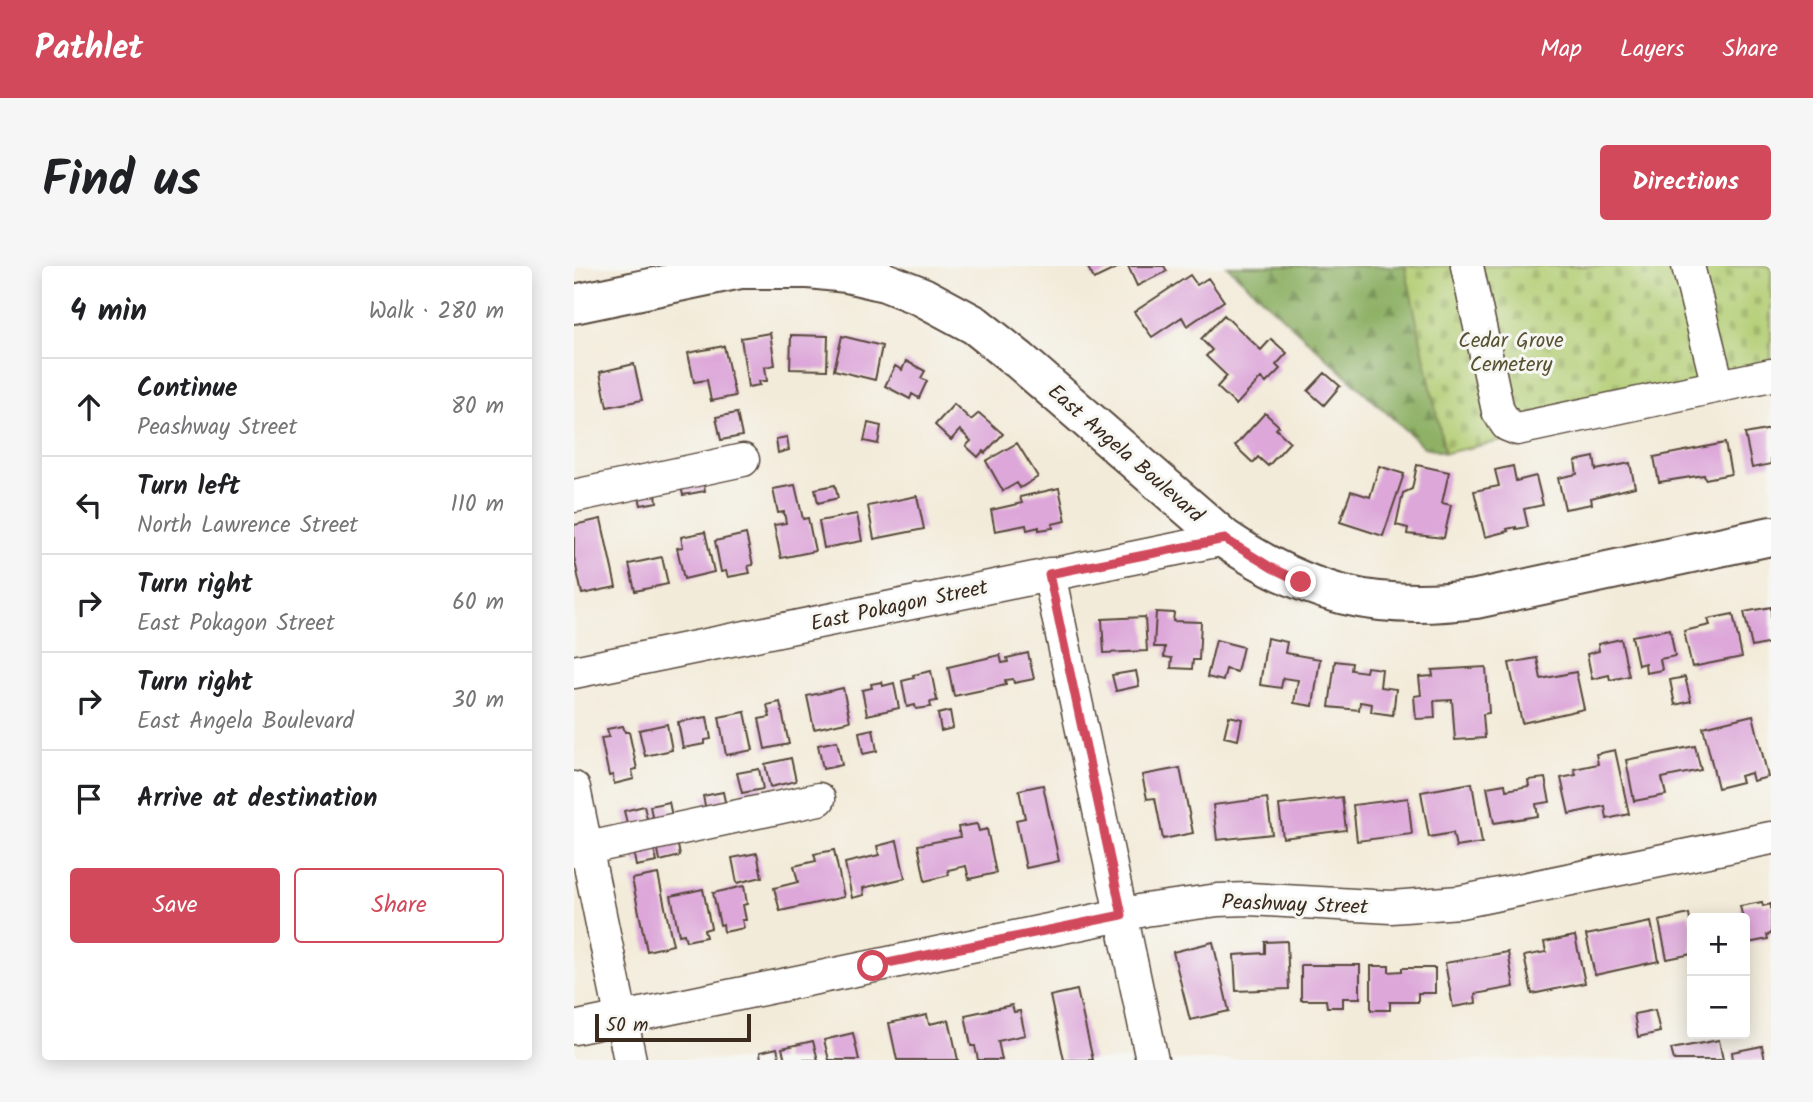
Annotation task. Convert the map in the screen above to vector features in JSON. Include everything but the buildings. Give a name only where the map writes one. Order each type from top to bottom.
[{"type":"main road","name":"East Angela Boulevard","points":[[574,304],[741,270],[809,269],[847,273],[886,282],[923,297],[982,330],[1225,539],[1272,568],[1301,582],[1337,594],[1396,604],[1439,604],[1481,598],[1771,536]]},
{"type":"street","points":[[1467,266],[1498,411],[1507,425],[1517,429],[1771,375]]},
{"type":"street","points":[[1688,266],[1718,386]]},
{"type":"street","points":[[574,496],[743,460]]},
{"type":"street","name":"East Pokagon Street","points":[[574,672],[1225,539]]},
{"type":"street","points":[[1049,574],[1152,1060]]},
{"type":"street","points":[[574,788],[580,850],[629,1060]]},
{"type":"street","points":[[580,850],[820,799]]},
{"type":"street","name":"Peashway Street","points":[[574,1028],[1184,904],[1249,899],[1391,907],[1460,902],[1771,838]]},
{"type":"green space","points":[[1227,266],[1405,266],[1445,453],[1424,447]]},
{"type":"green space","name":"Cedar Grove Cemetery","points":[[1405,266],[1771,266],[1771,384],[1445,453]]},
{"type":"route","points":[[873,966],[1122,915],[1049,574],[1225,539],[1301,582]]}]
